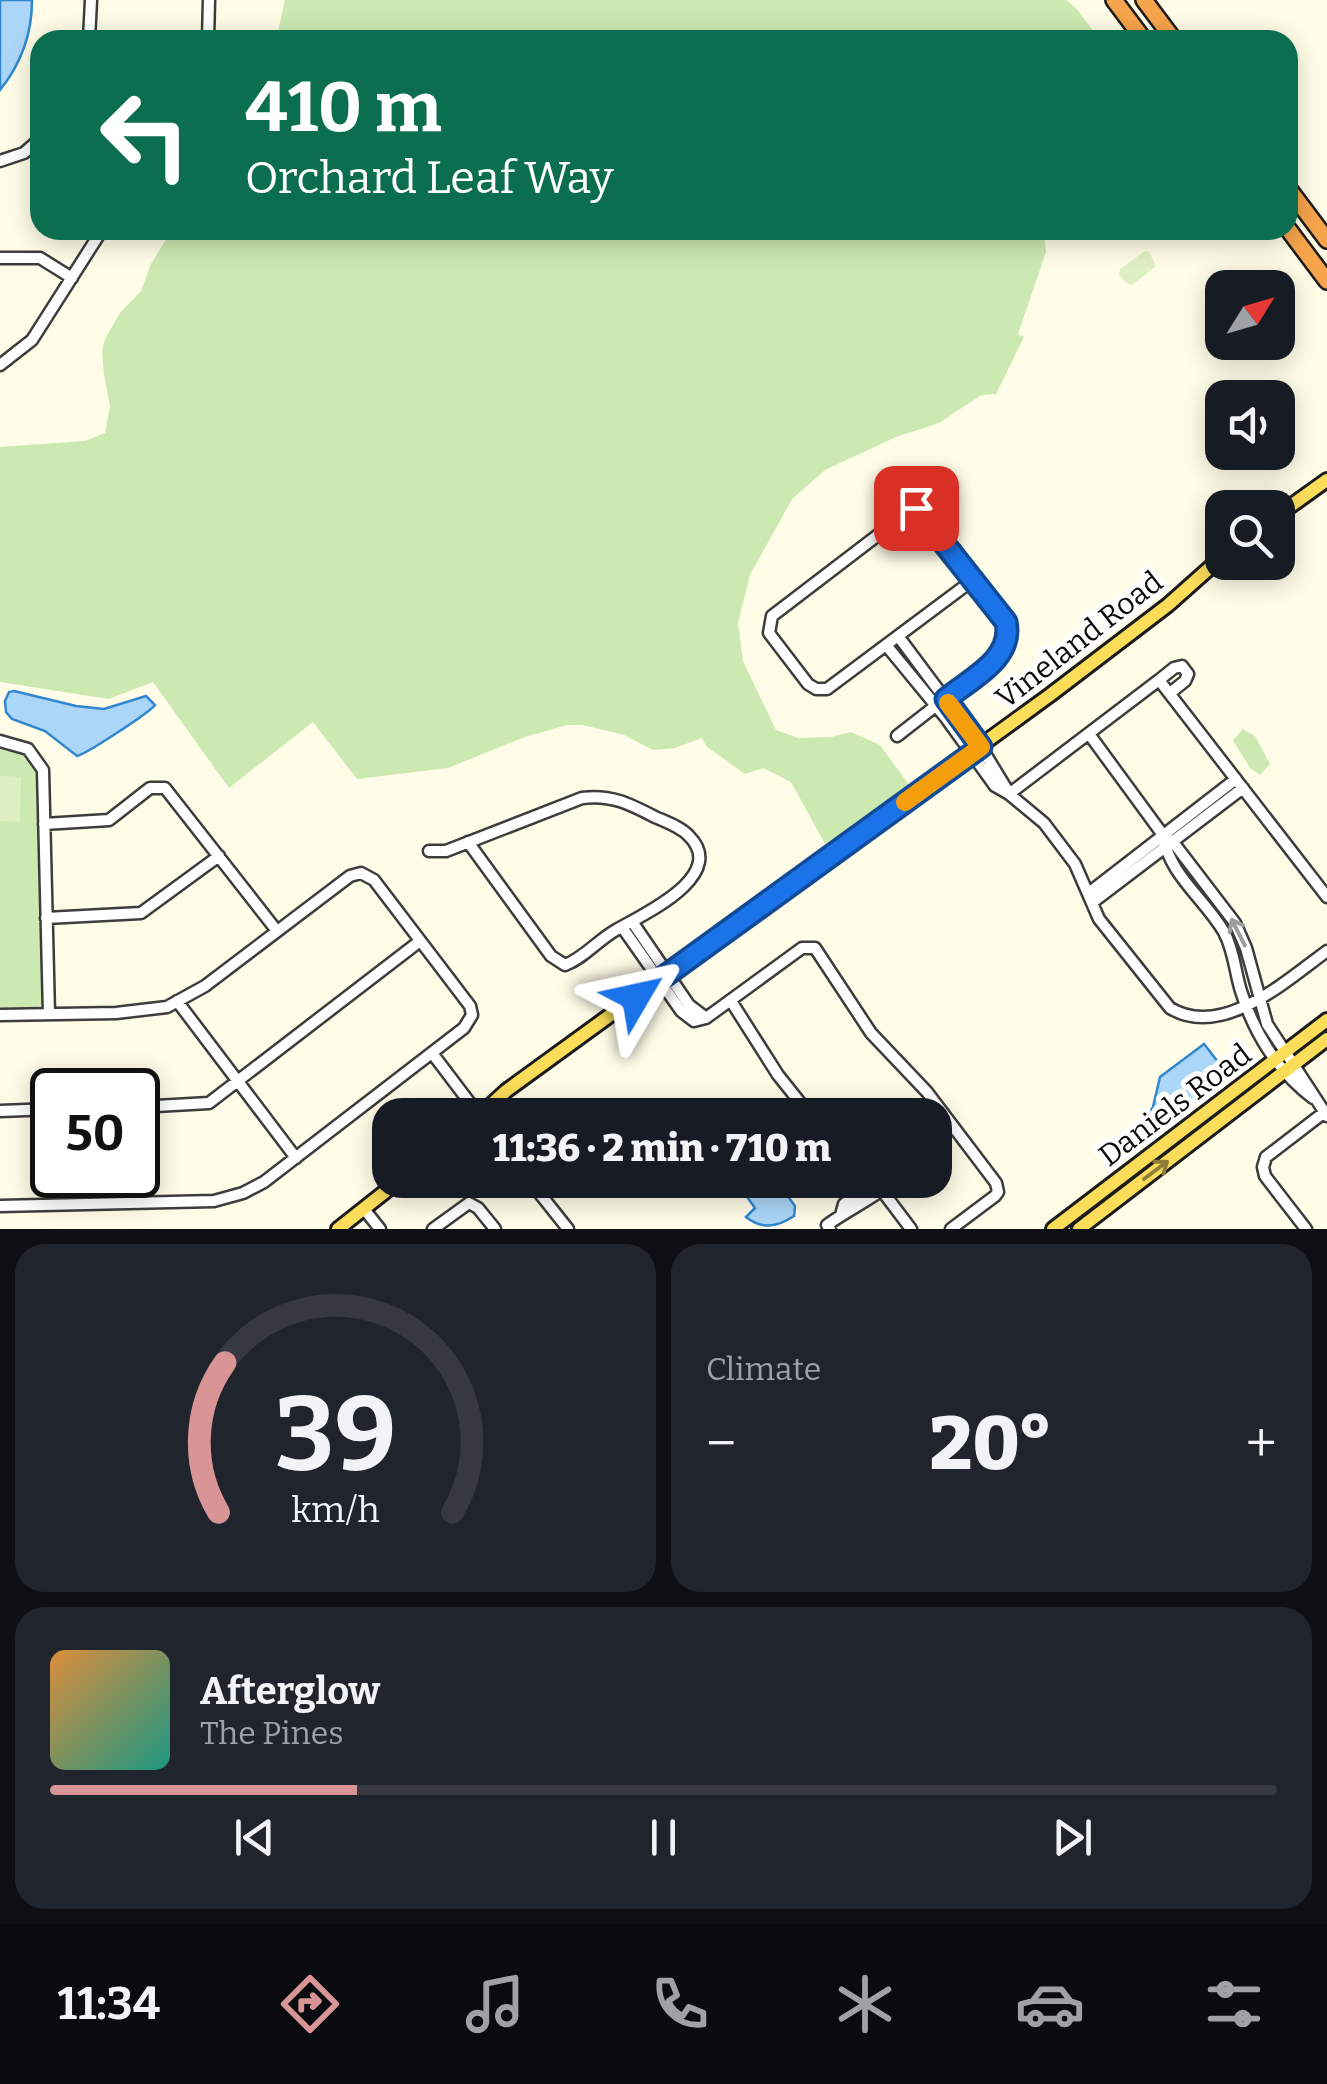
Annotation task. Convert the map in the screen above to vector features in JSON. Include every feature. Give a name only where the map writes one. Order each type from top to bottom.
[{"type":"highway","points":[[1114,0],[1136,30]]},
{"type":"highway","points":[[1144,0],[1166,30]]},
{"type":"highway","points":[[1298,201],[1327,240]]},
{"type":"highway","points":[[1296,240],[1327,281]]},
{"type":"main road","points":[[1295,503],[1327,480]]},
{"type":"main road","name":"Vineland Road","points":[[498,1098],[976,750],[1205,572]]},
{"type":"main road","name":"Daniels Road","points":[[1079,1229],[1284,1062],[1327,1020]]},
{"type":"main road","name":"Daniels Road","points":[[1053,1229],[1284,1062],[1327,1039]]},
{"type":"main road","points":[[338,1229],[378,1198]]},
{"type":"street","points":[[90,30],[92,0]]},
{"type":"street","points":[[208,30],[209,0]]},
{"type":"street","points":[[0,162],[30,148]]},
{"type":"street","points":[[0,364],[32,340],[96,240]]},
{"type":"street","points":[[0,258],[40,258],[72,278]]},
{"type":"street","points":[[897,736],[1001,655],[1008,633],[1006,622],[974,580],[916,508],[772,616],[768,623],[769,632],[808,684],[827,689],[974,580]]},
{"type":"street","points":[[898,636],[946,699],[954,720],[994,776],[1044,824],[1075,864],[1099,919],[1170,1008],[1182,1016],[1200,1018],[1247,1007],[1327,951]]},
{"type":"street","points":[[886,644],[935,706],[954,720]]},
{"type":"street","points":[[1009,794],[1178,666],[1188,674],[1170,693]]},
{"type":"street","points":[[1160,680],[1327,897]]},
{"type":"street","points":[[1089,734],[1167,842],[1242,936],[1262,1027]]},
{"type":"street","points":[[0,742],[28,748],[43,770],[48,1014]]},
{"type":"street","points":[[1091,897],[1240,784]]},
{"type":"street","points":[[44,824],[108,820],[158,786],[173,794],[277,932]]},
{"type":"street","points":[[429,851],[446,851],[468,842],[582,798],[597,796],[624,801],[689,835],[699,855],[699,866],[689,883],[564,964],[557,962],[468,842]]},
{"type":"street","points":[[1167,842],[1171,863],[1224,932],[1247,1007],[1284,1062],[1326,1113],[1266,1157],[1263,1167],[1306,1229]]},
{"type":"street","points":[[46,918],[141,913],[220,856]]},
{"type":"street","points":[[0,1015],[135,1012],[166,1006],[205,986],[350,876],[361,873],[374,880],[470,1006],[472,1015],[464,1028],[253,1188],[214,1202],[0,1206]]},
{"type":"street","points":[[628,925],[694,1020],[706,1018],[802,948],[815,948],[871,1034],[927,1092],[996,1183],[995,1196],[951,1229]]},
{"type":"street","points":[[160,1106],[209,1103],[420,941]]},
{"type":"street","points":[[177,1001],[296,1158]]},
{"type":"street","points":[[731,1001],[796,1098]]},
{"type":"street","points":[[432,1053],[466,1098]]},
{"type":"street","points":[[0,1110],[30,1109]]},
{"type":"street","points":[[543,1198],[568,1229]]},
{"type":"street","points":[[835,1224],[864,1198]]},
{"type":"street","points":[[888,1198],[912,1229]]},
{"type":"street","points":[[434,1229],[468,1202],[495,1229]]},
{"type":"street","points":[[364,1209],[380,1229]]},
{"type":"green space","points":[[285,0],[1066,0],[1092,30],[278,30]]},
{"type":"green space","points":[[166,240],[1045,240],[1046,252],[1018,334],[1024,337],[996,394],[981,395],[939,423],[896,437],[825,470],[792,499],[750,575],[738,623],[743,661],[776,730],[798,738],[851,732],[880,745],[910,786],[825,844],[791,782],[763,768],[745,774],[706,746],[702,738],[675,748],[653,750],[624,735],[567,725],[448,768],[357,779],[313,722],[229,788],[153,682],[109,699],[0,682],[0,447],[85,441],[105,433],[110,406],[102,351],[105,339],[120,313],[141,291]]},
{"type":"green space","points":[[1145,251],[1156,266],[1132,285],[1125,282],[1119,275],[1120,269]]},
{"type":"green space","points":[[1243,729],[1255,736],[1270,764],[1260,775],[1250,768],[1233,740]]},
{"type":"green space","points":[[0,746],[30,755],[39,768],[43,1002],[37,1009],[0,1010]]},
{"type":"green space","points":[[0,776],[21,777],[20,822],[0,821]]},
{"type":"water","points":[[0,0],[32,0],[24,48],[0,90]]},
{"type":"water","points":[[9,692],[104,709],[146,696],[155,705],[77,756],[45,731],[12,719],[6,712],[5,701]]},
{"type":"water","points":[[1204,1044],[1222,1067],[1222,1077],[1139,1140],[1137,1133],[1153,1107],[1160,1077]]},
{"type":"water","points":[[748,1198],[789,1198],[795,1206],[794,1216],[769,1226],[746,1217],[755,1208]]},
{"type":"slow traffic","points":[[905,802],[981,747],[948,703]]},
{"type":"route","points":[[636,997],[981,747],[946,699],[1001,655],[1008,633],[1006,622],[916,508]]}]
